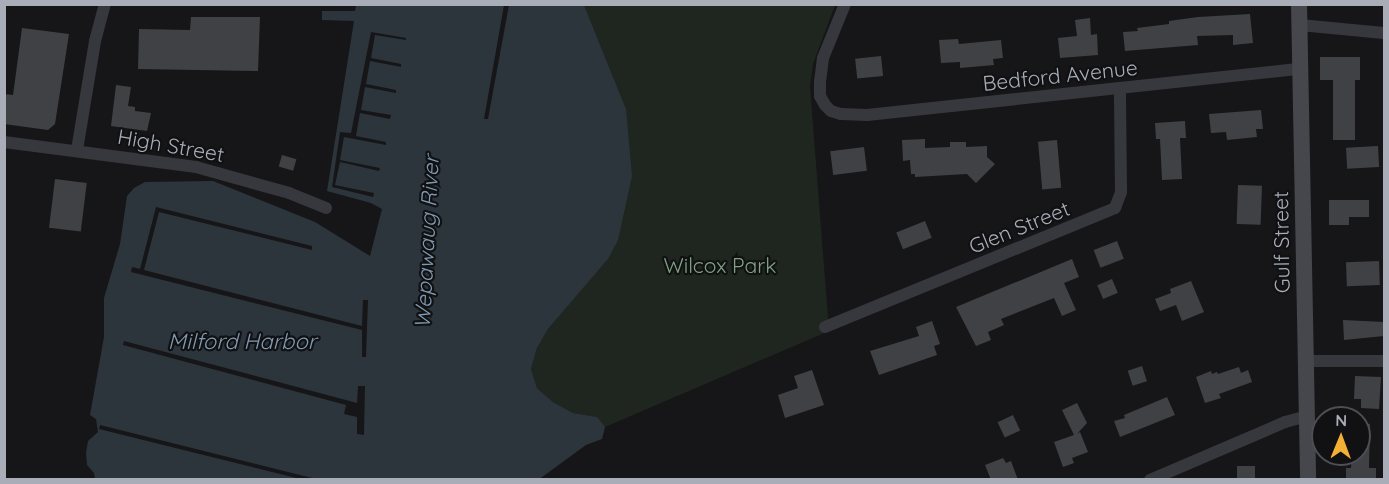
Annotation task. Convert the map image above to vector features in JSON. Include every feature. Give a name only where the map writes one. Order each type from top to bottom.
[{"type":"main road","name":"Gulf Street","points":[[1299,4],[1308,480]]},
{"type":"street","points":[[76,150],[95,40],[105,4]]},
{"type":"street","name":"Bedford Avenue","points":[[845,4],[820,72],[820,94],[827,108],[837,114],[867,115],[1300,69]]},
{"type":"street","points":[[1300,25],[1384,33]]},
{"type":"street","name":"Glen Street","points":[[825,327],[1115,208],[1121,192],[1120,88]]},
{"type":"street","name":"High Street","points":[[4,142],[155,160],[218,172],[288,193],[326,208]]},
{"type":"street","points":[[1306,361],[1384,361]]},
{"type":"street","points":[[1150,480],[1285,422],[1306,416]]},
{"type":"green space","name":"Wilcox Park","points":[[584,5],[835,5],[813,64],[810,86],[829,331],[605,427],[596,417],[573,413],[553,402],[537,388],[531,369],[537,348],[548,329],[608,259],[626,109]]},
{"type":"water","name":"Milford Harbor","points":[[324,5],[584,5],[626,109],[632,176],[618,240],[608,259],[548,329],[537,348],[531,369],[537,388],[553,402],[573,413],[597,417],[605,427],[602,439],[586,445],[538,480],[95,479],[94,473],[87,465],[86,453],[88,441],[98,432],[96,419],[90,415],[104,337],[104,298],[120,244],[127,196],[134,188],[145,182],[213,181],[315,222],[370,256],[382,209],[371,203],[327,191],[354,21],[322,20],[322,11],[355,11],[356,6]]},
{"type":"pier","points":[[504,5],[509,5],[488,119],[484,119]]},
{"type":"pier","points":[[371,32],[406,38],[406,40],[375,35],[371,58],[401,64],[401,67],[370,61],[366,84],[396,90],[396,93],[365,87],[361,110],[391,115],[390,119],[360,113],[356,136],[386,142],[386,145],[344,137],[340,160],[380,168],[379,171],[340,162],[335,185],[374,193],[373,197],[332,187],[340,132],[351,133]]},
{"type":"pier","points":[[156,207],[312,246],[312,250],[159,212],[144,270],[362,326],[363,300],[368,300],[366,357],[362,357],[362,330],[131,272],[132,267],[140,269]]},
{"type":"pier","points":[[124,341],[357,403],[358,386],[365,386],[364,435],[357,434],[357,417],[344,414],[346,405],[123,345]]},
{"type":"pier","points":[[100,425],[320,480],[304,480],[99,429]]},
{"type":"building","points":[[1250,14],[1253,43],[1233,45],[1233,35],[1197,36],[1198,45],[1125,51],[1123,32],[1169,24],[1169,21]]},
{"type":"building","points":[[191,17],[260,17],[258,71],[138,69],[139,29],[190,30]]},
{"type":"building","points":[[1090,18],[1091,35],[1097,34],[1098,55],[1060,58],[1058,38],[1077,36],[1075,20]]},
{"type":"building","points":[[22,28],[69,34],[55,124],[48,130],[4,124],[4,94],[13,95]]},
{"type":"building","points":[[958,39],[959,44],[1001,40],[1003,58],[993,59],[994,65],[960,68],[960,62],[941,63],[939,40]]},
{"type":"building","points":[[881,56],[883,76],[857,79],[855,59]]},
{"type":"building","points":[[1320,57],[1360,57],[1360,80],[1355,80],[1355,140],[1333,140],[1333,80],[1320,80]]},
{"type":"building","points":[[116,85],[131,87],[128,106],[135,107],[135,111],[151,113],[147,131],[111,126]]},
{"type":"building","points":[[1261,110],[1263,129],[1256,129],[1257,137],[1227,140],[1226,132],[1211,133],[1209,114]]},
{"type":"building","points":[[1185,121],[1186,138],[1180,138],[1182,179],[1162,180],[1160,139],[1156,139],[1155,123]]},
{"type":"building","points":[[925,139],[925,148],[950,147],[950,142],[966,142],[966,147],[987,146],[987,157],[995,164],[976,183],[967,174],[915,177],[915,174],[911,174],[910,160],[903,161],[902,140]]},
{"type":"building","points":[[1057,140],[1061,188],[1042,189],[1038,142]]},
{"type":"building","points":[[1378,146],[1379,167],[1347,169],[1346,148]]},
{"type":"building","points":[[864,147],[867,171],[833,175],[830,151]]},
{"type":"building","points":[[282,155],[296,159],[293,171],[279,167]]},
{"type":"building","points":[[55,179],[87,183],[81,232],[49,228]]},
{"type":"building","points":[[1238,185],[1262,186],[1261,225],[1237,224]]},
{"type":"building","points":[[1329,200],[1369,200],[1369,217],[1349,217],[1349,225],[1329,225]]},
{"type":"building","points":[[925,221],[932,238],[903,249],[896,233]]},
{"type":"building","points":[[1117,241],[1124,259],[1100,268],[1094,250]]},
{"type":"building","points":[[1072,259],[1079,277],[1064,283],[1076,310],[1062,316],[1054,298],[1001,319],[1004,325],[988,332],[991,340],[976,346],[956,307]]},
{"type":"building","points":[[1379,261],[1380,285],[1347,286],[1346,262]]},
{"type":"building","points":[[1112,279],[1118,293],[1103,299],[1097,285]]},
{"type":"building","points":[[1191,281],[1204,312],[1182,321],[1176,305],[1160,311],[1155,299],[1171,293],[1170,289]]},
{"type":"building","points":[[1343,320],[1384,322],[1384,336],[1344,340]]},
{"type":"building","points":[[932,321],[940,344],[934,346],[937,355],[879,375],[870,351],[919,336],[916,327]]},
{"type":"building","points":[[1142,366],[1147,381],[1133,386],[1128,371]]},
{"type":"building","points":[[1239,367],[1241,373],[1248,370],[1252,382],[1219,394],[1221,398],[1205,403],[1196,377],[1211,371],[1212,374],[1217,372],[1218,374]]},
{"type":"building","points":[[812,370],[824,405],[785,418],[778,395],[798,388],[794,376]]},
{"type":"building","points":[[1355,376],[1381,377],[1379,409],[1361,406],[1361,399],[1354,399]]},
{"type":"building","points":[[1167,397],[1175,415],[1120,437],[1114,421],[1125,418],[1124,415]]},
{"type":"building","points":[[1077,403],[1087,423],[1077,434],[1080,432],[1088,452],[1072,458],[1074,463],[1063,467],[1054,442],[1074,435],[1062,410]]},
{"type":"building","points":[[1013,415],[1020,430],[1005,438],[998,422]]},
{"type":"building","points":[[1003,458],[1006,463],[1011,461],[1018,480],[991,480],[985,465]]},
{"type":"building","points":[[1237,466],[1255,466],[1255,480],[1237,480]]},
{"type":"building","points":[[1351,466],[1369,466],[1369,468],[1376,468],[1376,480],[1346,480],[1346,468],[1351,468]]},
{"type":"water label","name":"Wepawaug River","points":[[427,242]]}]
